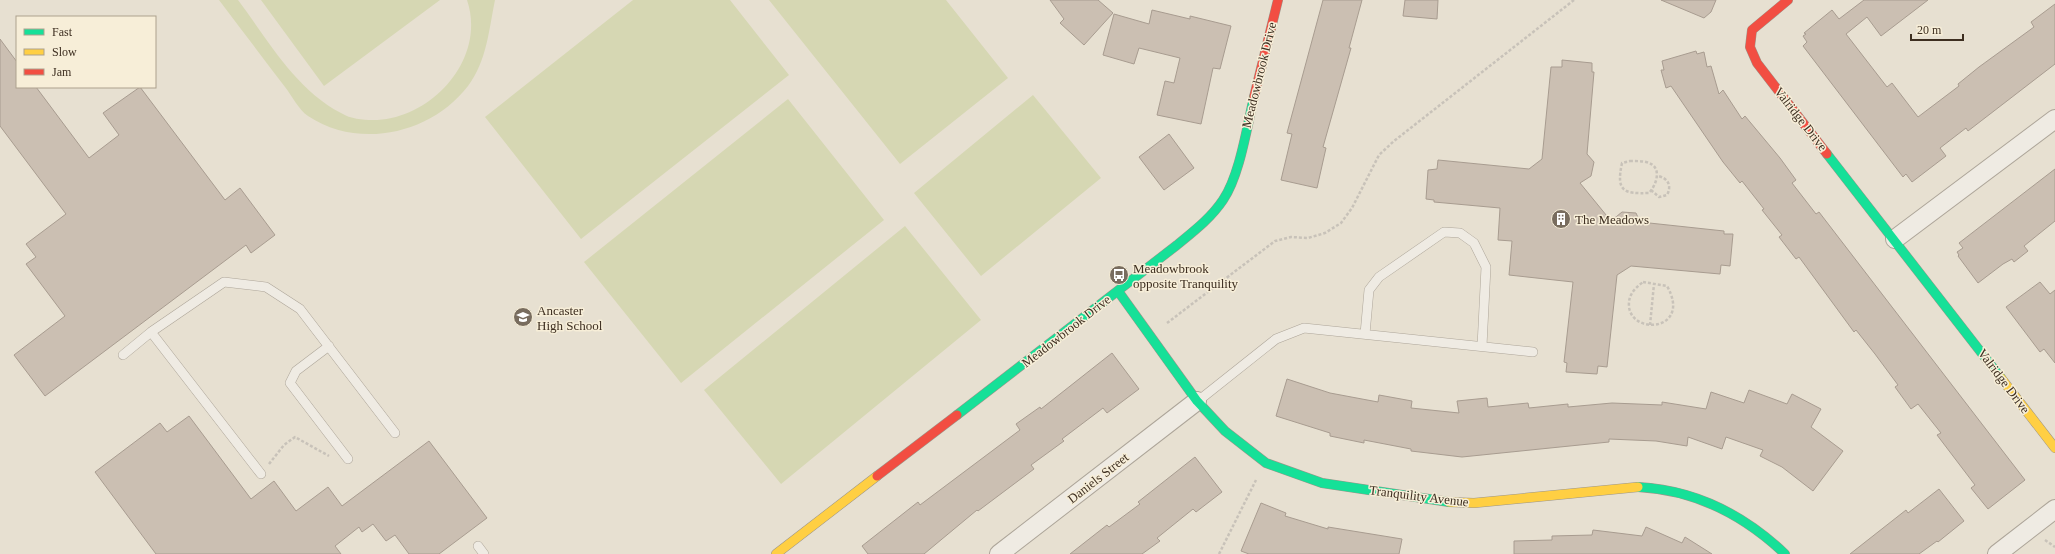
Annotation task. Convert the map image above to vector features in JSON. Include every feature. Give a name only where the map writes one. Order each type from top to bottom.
[{"type":"street","name":"Meadowbrook Drive","points":[[776,554],[1197,229],[1224,199],[1236,169],[1278,0]]},
{"type":"street","name":"Valridge Drive","points":[[1788,0],[1752,30],[1750,46],[1757,63],[1895,239],[2055,448]]},
{"type":"street","points":[[1895,239],[2055,119]]},
{"type":"street","name":"Tranquility Avenue","points":[[1118,291],[1197,401],[1225,431],[1266,464],[1322,483],[1398,496],[1466,503],[1634,487],[1669,490],[1702,499],[1739,516],[1773,541],[1785,554]]},
{"type":"street","name":"Daniels Street","points":[[999,554],[1197,401]]},
{"type":"street","points":[[1997,554],[2055,509]]},
{"type":"lane","points":[[1365,334],[1369,290],[1379,277],[1444,232],[1460,233],[1474,243],[1486,267],[1482,346]]},
{"type":"lane","points":[[123,354],[151,332],[224,282],[266,287],[300,309],[395,433]]},
{"type":"lane","points":[[1197,401],[1276,339],[1304,328],[1533,352]]},
{"type":"lane","points":[[151,332],[261,474]]},
{"type":"lane","points":[[329,346],[296,371],[290,383],[348,458]]},
{"type":"lane","points":[[478,546],[484,554]]},
{"type":"path","points":[[1167,323],[1275,241],[1291,237],[1308,238],[1319,235],[1341,223],[1352,208],[1379,155],[1394,141],[1574,0]]},
{"type":"path","points":[[1630,161],[1648,162],[1654,168],[1658,176],[1655,186],[1649,192],[1631,194],[1623,189],[1619,178],[1622,163],[1630,161]]},
{"type":"path","points":[[1651,190],[1659,197],[1667,195],[1670,185],[1667,180],[1658,176]]},
{"type":"path","points":[[1643,282],[1654,284],[1667,286],[1672,295],[1674,304],[1672,314],[1666,321],[1661,324],[1650,325],[1635,319],[1630,313],[1629,302],[1632,290],[1643,282]]},
{"type":"path","points":[[1650,325],[1654,284]]},
{"type":"path","points":[[261,474],[284,445],[295,437],[335,459]]},
{"type":"path","points":[[1219,554],[1256,480]]},
{"type":"path","points":[[2045,540],[2055,546]]},
{"type":"green space","points":[[219,0],[238,0],[296,77],[325,103],[349,117],[373,120],[395,117],[415,110],[434,98],[449,82],[461,64],[469,44],[471,22],[467,0],[495,0],[483,55],[468,86],[453,102],[435,116],[415,126],[393,132],[371,134],[349,132],[328,126],[308,116],[299,107]]},
{"type":"green space","points":[[261,0],[440,0],[324,86]]},
{"type":"green space","points":[[633,0],[730,0],[789,75],[581,239],[485,117]]},
{"type":"green space","points":[[769,0],[946,0],[1008,78],[900,164]]},
{"type":"green space","points":[[1033,95],[1101,178],[981,276],[914,193]]},
{"type":"green space","points":[[788,99],[884,220],[681,383],[584,262]]},
{"type":"green space","points":[[905,226],[981,320],[781,484],[704,390]]},
{"type":"building","points":[[1050,0],[1098,0],[1113,13],[1084,45],[1060,23],[1064,19]]},
{"type":"building","points":[[1323,0],[1362,0],[1349,48],[1351,48],[1323,147],[1326,148],[1317,188],[1281,180],[1292,134],[1287,133]]},
{"type":"building","points":[[1405,0],[1438,0],[1437,19],[1403,16]]},
{"type":"building","points":[[1661,0],[1716,0],[1711,12],[1704,18]]},
{"type":"building","points":[[1864,0],[1928,0],[1881,36],[1867,17],[1846,34],[1887,87],[1892,83],[1918,117],[1959,86],[1958,84],[1979,67],[2034,27],[2031,22],[2055,4],[2055,64],[1968,131],[1966,128],[1940,148],[1946,156],[1912,182],[1906,174],[1903,177],[1803,46],[1807,42],[1803,36],[1806,34],[1804,33],[1832,10],[1839,19]]},
{"type":"building","points":[[1152,10],[1190,19],[1190,16],[1231,26],[1220,69],[1213,68],[1201,124],[1157,115],[1165,81],[1174,83],[1180,58],[1139,48],[1134,64],[1103,55],[1114,14],[1149,24]]},
{"type":"building","points":[[0,39],[16,61],[16,88],[37,88],[89,158],[119,135],[103,113],[139,88],[141,88],[225,200],[240,188],[275,235],[251,253],[246,245],[45,396],[14,355],[65,316],[26,264],[36,257],[26,244],[66,214],[0,126]]},
{"type":"building","points":[[1696,51],[1697,54],[1704,52],[1707,67],[1711,66],[1719,94],[1723,90],[1742,119],[1745,116],[1780,158],[1796,180],[1792,183],[1816,214],[1819,212],[2025,480],[1988,509],[1971,488],[1975,485],[1937,435],[1941,433],[1918,404],[1911,409],[1895,387],[1898,385],[1875,354],[1856,330],[1854,332],[1799,257],[1796,259],[1779,237],[1782,235],[1762,210],[1764,209],[1742,181],[1740,183],[1723,162],[1671,86],[1666,88],[1661,70],[1664,70],[1662,61]]},
{"type":"building","name":"The Meadows","points":[[1562,60],[1592,63],[1592,72],[1594,72],[1587,154],[1594,162],[1591,176],[1580,183],[1611,221],[1622,212],[1636,213],[1640,222],[1724,231],[1724,234],[1733,234],[1730,266],[1721,265],[1720,274],[1631,266],[1617,275],[1607,367],[1598,366],[1597,374],[1566,372],[1567,363],[1564,362],[1573,282],[1509,275],[1512,241],[1498,240],[1500,208],[1434,202],[1434,200],[1426,199],[1428,170],[1437,169],[1438,160],[1529,169],[1542,159],[1551,67],[1562,67]]},
{"type":"building","points":[[1169,134],[1194,168],[1164,190],[1139,157]]},
{"type":"building","points":[[2055,169],[2055,221],[2024,246],[2028,251],[2014,262],[2012,259],[2003,264],[1978,283],[1958,256],[1959,255],[1957,252],[1963,248],[1959,243]]},
{"type":"building","points":[[2040,282],[2050,294],[2055,290],[2055,363],[2044,349],[2040,352],[2006,307]]},
{"type":"building","points":[[1112,353],[1139,389],[1107,413],[1103,408],[1062,439],[1064,441],[1031,465],[1034,469],[978,511],[977,510],[924,554],[868,554],[862,546],[918,502],[920,505],[1020,430],[1016,424],[1040,407],[1041,409]]},
{"type":"building","points":[[1287,379],[1330,393],[1378,402],[1379,395],[1412,401],[1411,408],[1459,413],[1457,401],[1487,398],[1488,407],[1528,403],[1529,408],[1568,404],[1568,407],[1612,403],[1662,405],[1662,402],[1706,409],[1711,392],[1744,403],[1749,390],[1787,404],[1792,394],[1821,409],[1811,427],[1843,451],[1813,491],[1782,467],[1760,456],[1763,450],[1726,437],[1722,449],[1688,437],[1687,446],[1656,441],[1609,439],[1609,442],[1462,457],[1411,451],[1411,449],[1364,440],[1364,443],[1330,436],[1330,433],[1276,416]]},
{"type":"building","points":[[189,416],[251,499],[274,481],[296,511],[328,487],[342,506],[429,441],[487,518],[439,554],[409,554],[395,535],[386,541],[373,524],[362,532],[359,527],[335,546],[341,554],[156,554],[95,472],[160,423],[167,432]]},
{"type":"building","points":[[1195,457],[1222,492],[1196,512],[1193,509],[1157,538],[1160,541],[1142,554],[1070,554],[1107,525],[1109,527],[1140,504],[1138,502]]},
{"type":"building","points":[[1939,489],[1964,521],[1938,542],[1937,541],[1919,554],[1850,554],[1906,510],[1908,513]]},
{"type":"building","points":[[1261,503],[1286,513],[1285,516],[1328,529],[1328,527],[1402,539],[1399,554],[1249,554],[1241,551]]},
{"type":"building","points":[[1646,527],[1682,543],[1685,537],[1712,554],[1514,554],[1514,541],[1552,540],[1552,536],[1592,535],[1593,530],[1642,536]]},
{"type":"traffic: fast","points":[[957,415],[1177,245],[1213,213],[1229,190],[1234,177],[1242,150],[1254,97]]},
{"type":"traffic: fast","points":[[1827,154],[2001,378]]},
{"type":"traffic: fast","points":[[1118,291],[1197,401],[1225,431],[1266,463],[1322,483],[1449,502]]},
{"type":"traffic: fast","points":[[1638,487],[1680,493],[1718,507],[1752,527],[1785,554]]},
{"type":"traffic: slow","points":[[2001,378],[2055,448]]},
{"type":"traffic: slow","points":[[776,554],[877,476]]},
{"type":"traffic: slow","points":[[1449,502],[1474,503],[1638,487]]},
{"type":"traffic: jam","points":[[1254,97],[1278,0]]},
{"type":"traffic: jam","points":[[1788,0],[1752,30],[1750,47],[1757,63],[1827,154]]},
{"type":"traffic: jam","points":[[877,476],[957,415]]},
{"type":"place","name":"The Meadows","points":[[1561,219]]},
{"type":"place","name":"Meadowbrook opposite Tranquility","points":[[1119,275]]},
{"type":"place","name":"Ancaster High School","points":[[523,317]]}]
